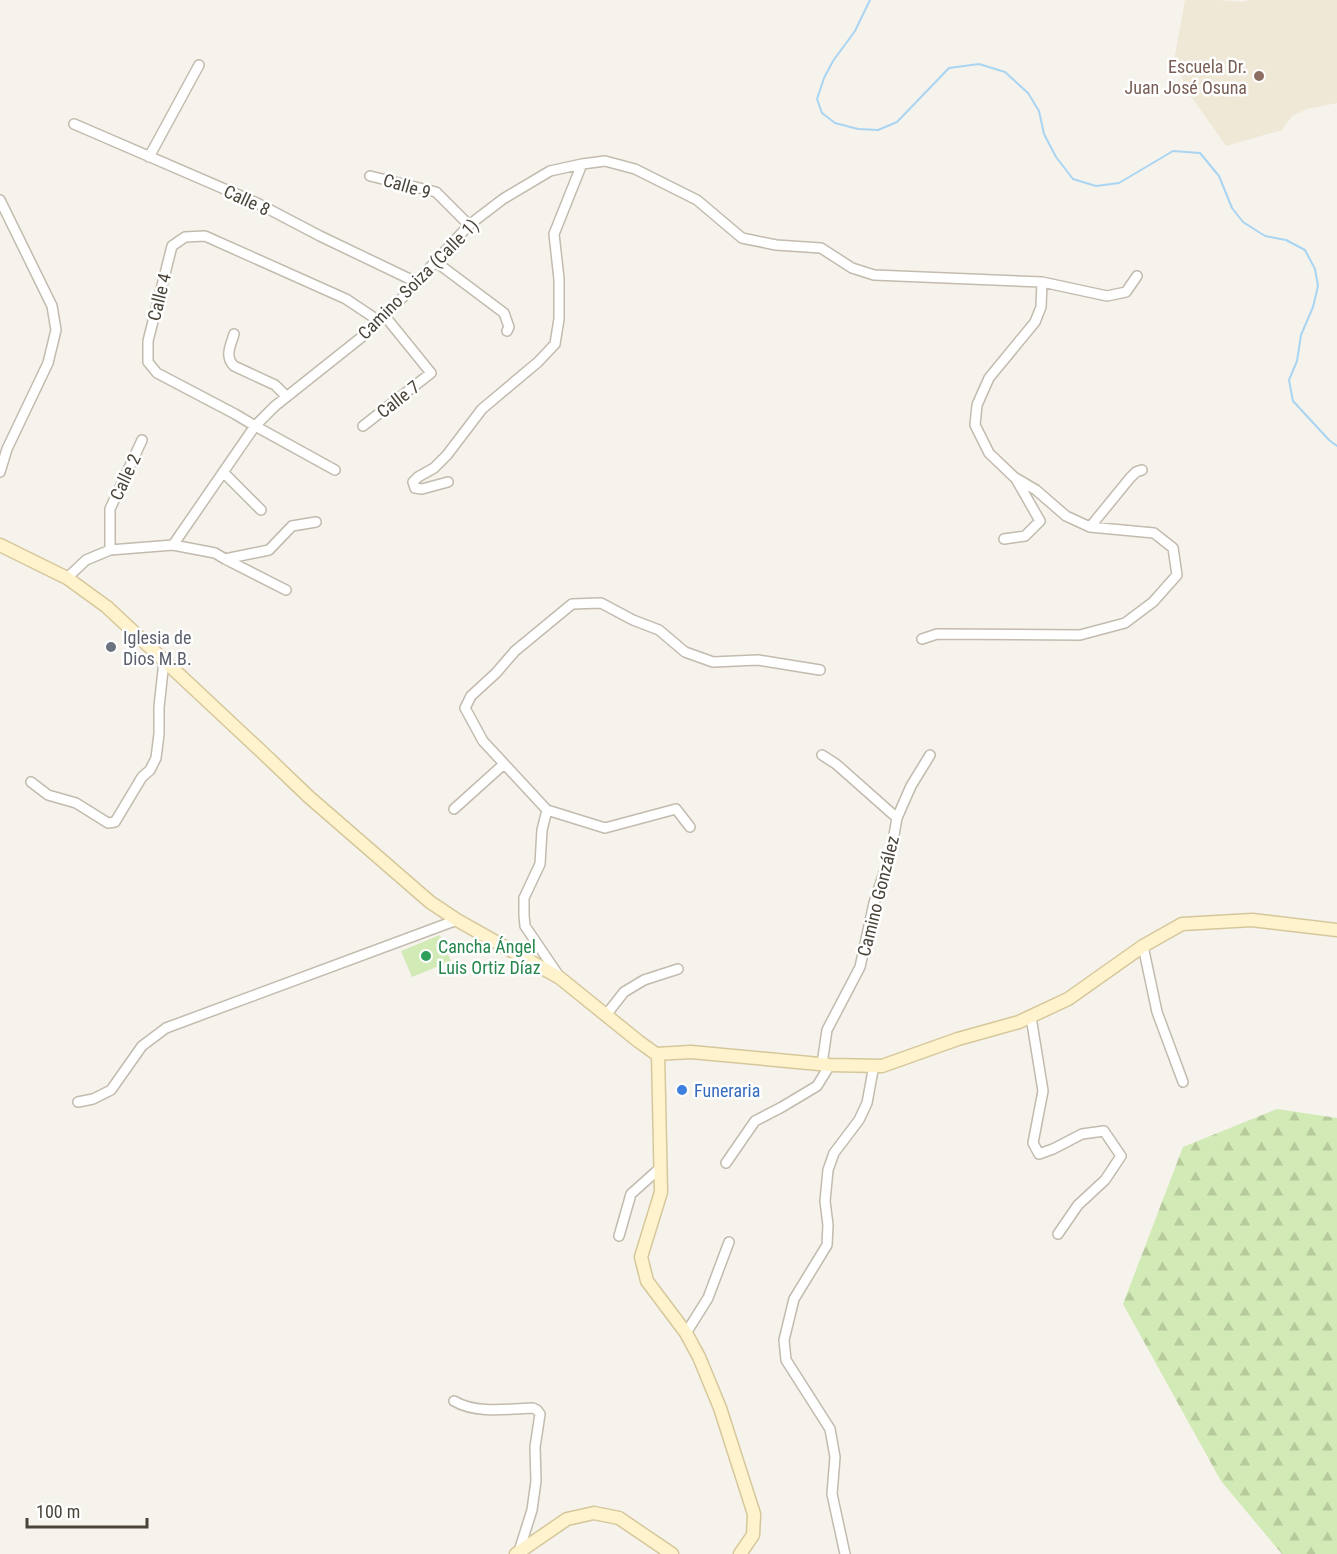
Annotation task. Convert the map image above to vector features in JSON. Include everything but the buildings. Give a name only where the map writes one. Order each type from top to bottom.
[{"type":"street","points":[[149,157],[199,65]]},
{"type":"street","name":"Calle 8","points":[[74,124],[257,203],[416,282]]},
{"type":"street","name":"Camino Soiza (Calle 1)","points":[[173,545],[255,426],[275,406],[363,336],[469,225],[503,199],[550,171],[605,161],[635,168],[697,200],[742,238],[776,245],[821,248],[852,268],[874,275],[1042,282],[1107,296],[1126,292],[1137,276]]},
{"type":"street","points":[[448,482],[422,489],[415,488],[413,482],[434,468],[447,455],[482,408],[538,362],[555,344],[559,319],[559,279],[554,234],[582,164]]},
{"type":"street","name":"Calle 9","points":[[370,176],[436,192],[469,225]]},
{"type":"street","points":[[0,202],[52,306],[56,330],[48,363],[7,449],[0,472]]},
{"type":"street","name":"Calle 4","points":[[335,470],[157,373],[148,362],[148,340],[172,246],[185,237],[205,236],[346,299],[381,318]]},
{"type":"street","points":[[436,262],[504,314],[507,331]]},
{"type":"street","points":[[922,639],[937,634],[1080,635],[1125,623],[1153,602],[1177,575],[1173,548],[1154,533],[1090,527],[1066,516],[1036,490],[1014,477],[989,453],[975,425],[977,405],[988,378],[1035,322],[1041,307],[1042,282]]},
{"type":"street","name":"Calle 7","points":[[363,426],[431,373],[381,318]]},
{"type":"street","points":[[234,334],[228,357],[231,363],[275,385],[286,396]]},
{"type":"street","name":"Calle 2","points":[[110,550],[110,509],[142,440]]},
{"type":"street","points":[[1090,527],[1130,478],[1142,470]]},
{"type":"street","points":[[223,472],[261,510]]},
{"type":"street","points":[[1004,540],[1025,536],[1040,521],[1014,477]]},
{"type":"street","points":[[225,559],[269,550],[292,526],[316,522]]},
{"type":"street","points":[[0,545],[67,578],[107,607],[309,798],[430,902],[457,920],[560,978],[638,1041],[658,1054],[691,1052],[826,1064],[882,1066],[958,1039],[1031,1017],[1068,999],[1143,946],[1182,924],[1252,920],[1337,930]]},
{"type":"street","points":[[67,578],[86,560],[110,550],[173,545],[215,553],[286,590]]},
{"type":"street","points":[[690,827],[675,808],[606,828],[547,810],[483,741],[465,708],[471,696],[515,651],[572,604],[601,603],[633,620],[659,630],[685,652],[712,662],[758,660],[820,670]]},
{"type":"street","points":[[31,782],[48,795],[76,803],[108,823],[115,822],[156,758],[164,661]]},
{"type":"street","name":"Camino González","points":[[822,755],[836,764],[897,818],[891,852],[874,903],[860,967],[828,1030],[826,1064]]},
{"type":"street","points":[[897,818],[911,786],[930,755]]},
{"type":"street","points":[[454,809],[504,764]]},
{"type":"street","points":[[547,810],[540,864],[524,898],[525,926],[560,978]]},
{"type":"street","points":[[78,1102],[93,1099],[111,1090],[142,1046],[166,1028],[457,920]]},
{"type":"street","points":[[1143,946],[1157,1012],[1183,1082]]},
{"type":"street","points":[[606,1015],[624,992],[644,980],[678,969]]},
{"type":"street","points":[[1031,1017],[1043,1091],[1033,1143],[1039,1154],[1082,1134],[1104,1131],[1121,1156],[1105,1180],[1078,1206],[1059,1234]]},
{"type":"street","points":[[658,1054],[661,1192],[641,1257],[647,1281],[686,1333],[699,1357],[720,1408],[754,1514],[753,1535],[740,1554]]},
{"type":"street","points":[[726,1163],[755,1121],[817,1086],[826,1064]]},
{"type":"street","points":[[845,1554],[832,1494],[835,1457],[830,1429],[786,1360],[784,1340],[794,1299],[827,1245],[828,1225],[825,1201],[828,1170],[834,1154],[859,1120],[867,1103],[874,1065]]},
{"type":"street","points":[[619,1236],[631,1194],[660,1168]]},
{"type":"street","points":[[686,1333],[708,1298],[729,1242]]},
{"type":"street","points":[[454,1401],[464,1407],[532,1408],[540,1414],[532,1510],[517,1552]]},
{"type":"street","points":[[517,1552],[567,1519],[594,1514],[619,1518],[672,1554]]},
{"type":"shaded area","name":"Escuela Dr. Juan José Osuna","points":[[1185,0],[1241,2],[1249,0],[1337,0],[1337,103],[1307,109],[1292,116],[1282,130],[1226,146],[1188,92],[1174,60]]},
{"type":"green space","name":"Cancha Ángel Luis Ortiz Díaz","points":[[440,935],[451,961],[412,977],[401,951]]},
{"type":"green space","points":[[1277,1109],[1337,1118],[1337,1554],[1282,1554],[1221,1481],[1123,1304],[1183,1147]]},
{"type":"waterway","points":[[870,0],[855,31],[833,61],[817,99],[822,113],[835,123],[858,129],[878,130],[897,122],[949,68],[979,64],[1005,72],[1028,93],[1039,111],[1044,134],[1056,157],[1073,179],[1096,186],[1119,183],[1173,151],[1200,153],[1219,176],[1232,208],[1243,222],[1265,236],[1286,240],[1305,250],[1315,269],[1318,286],[1313,307],[1301,335],[1297,361],[1289,380],[1293,401],[1337,446]]},
{"type":"place","name":"Escuela Dr. Juan José Osuna","points":[[1259,76]]},
{"type":"place","name":"Iglesia de Dios M.B.","points":[[111,647]]},
{"type":"place","name":"Cancha Ángel Luis Ortiz Díaz","points":[[426,956]]},
{"type":"place","name":"Funeraria","points":[[682,1090]]}]
